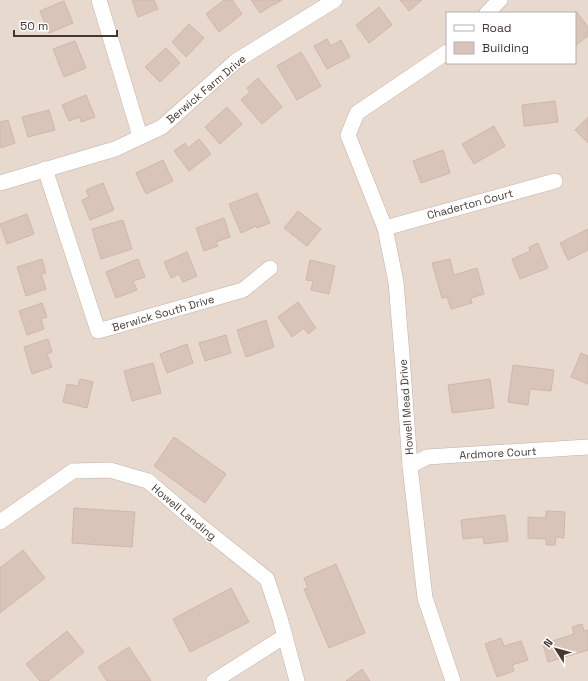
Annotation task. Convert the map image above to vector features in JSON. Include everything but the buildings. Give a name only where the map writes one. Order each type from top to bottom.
[{"type":"street","points":[[99,0],[140,136]]},
{"type":"street","name":"Berwick Farm Drive","points":[[0,183],[115,149],[162,127],[236,61],[335,0]]},
{"type":"street","points":[[488,12],[500,0]]},
{"type":"street","name":"Howell Mead Drive","points":[[446,53],[357,113],[348,135],[385,228],[396,282],[410,466],[425,598],[453,681]]},
{"type":"street","name":"Berwick South Drive","points":[[45,170],[98,331],[243,290],[270,268]]},
{"type":"street","name":"Chaderton Court","points":[[385,228],[555,181]]},
{"type":"street","name":"Ardmore Court","points":[[410,466],[427,457],[588,447]]},
{"type":"street","name":"Howell Landing","points":[[0,522],[74,471],[110,470],[148,481],[197,523],[267,579],[297,681]]},
{"type":"street","points":[[214,681],[285,636]]},
{"type":"shaded area","points":[[0,0],[588,0],[588,681],[0,681]]}]
